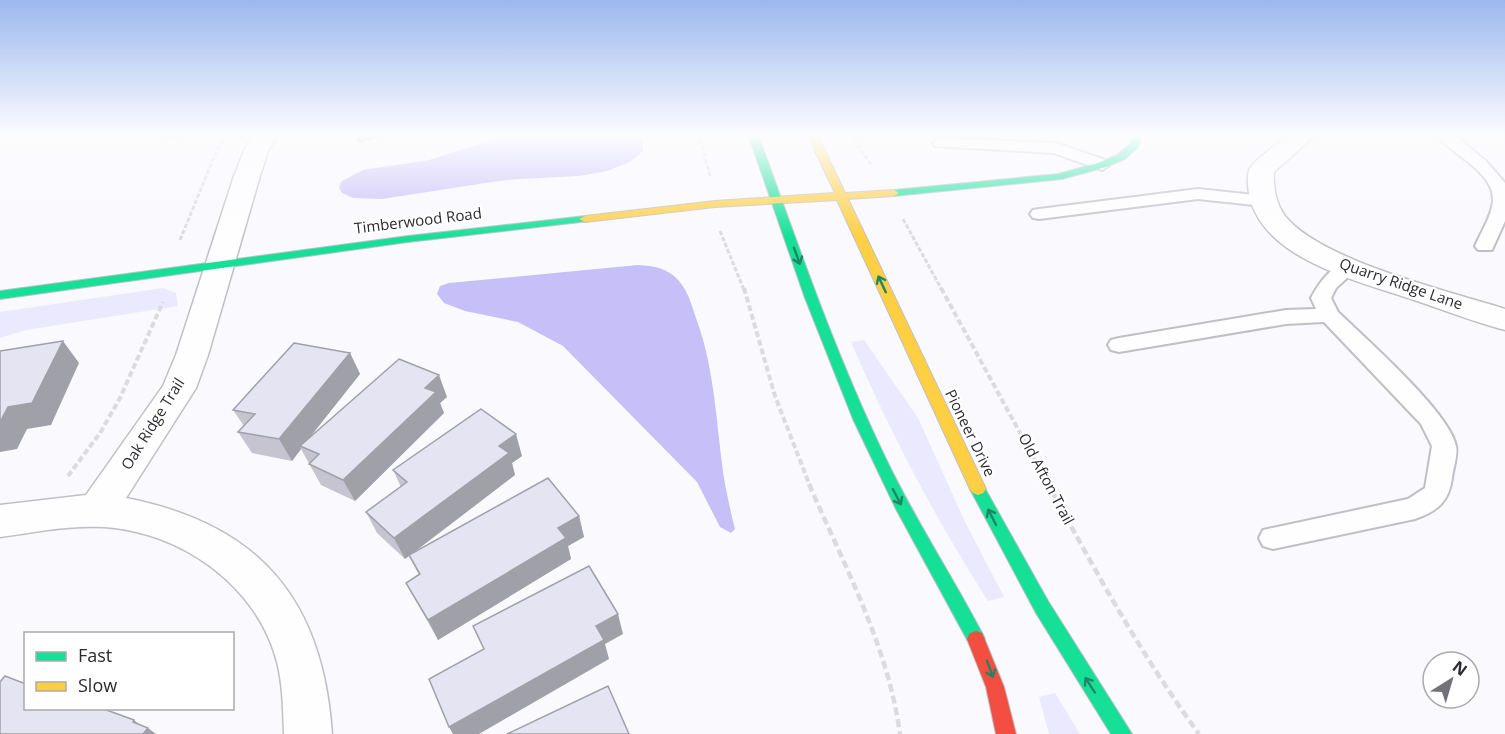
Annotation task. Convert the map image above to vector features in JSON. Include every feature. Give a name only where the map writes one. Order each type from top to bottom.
[{"type":"street","name":"Oak Ridge Trail","points":[[96,511],[179,388],[192,356],[250,168]]},
{"type":"street","points":[[766,168],[830,346],[871,445],[916,532],[967,620],[988,663],[1006,734]]},
{"type":"street","name":"Pioneer Drive","points":[[828,168],[990,514],[1042,607],[1122,734]]},
{"type":"street","points":[[842,197],[1058,177],[1090,168]]},
{"type":"street","name":"Quarry Ridge Lane","points":[[1264,168],[1260,185],[1264,201],[1277,225],[1294,238],[1348,268],[1505,320]]},
{"type":"street","name":"Timberwood Road","points":[[0,295],[219,264],[549,223],[715,204],[842,197]]},
{"type":"street","points":[[17,519],[96,511],[144,518],[186,531],[218,548],[252,574],[277,609],[295,646],[307,701],[308,734]]},
{"type":"lane","points":[[1485,168],[1501,188],[1503,201],[1485,246]]},
{"type":"lane","points":[[1039,214],[1198,194],[1264,201]]},
{"type":"lane","points":[[1273,538],[1415,508],[1437,493],[1444,446],[1431,419],[1329,315],[1322,298],[1328,285],[1348,268]]},
{"type":"lane","points":[[1119,345],[1286,317],[1329,315]]},
{"type":"path","points":[[176,250],[209,168]]},
{"type":"path","points":[[708,168],[712,186]]},
{"type":"path","name":"Old Afton Trail","points":[[903,218],[1122,619],[1158,677],[1199,734]]},
{"type":"path","points":[[720,232],[740,275],[766,366],[793,447],[878,643],[895,697],[900,734]]},
{"type":"path","points":[[17,519],[100,434],[136,363],[163,298]]},
{"type":"shaded area","points":[[614,168],[579,176],[505,180],[382,199],[353,198],[342,193],[339,187],[342,181],[363,170]]},
{"type":"shaded area","points":[[638,265],[665,270],[675,277],[687,294],[703,338],[712,379],[725,484],[735,529],[731,533],[720,527],[697,482],[563,346],[518,322],[465,311],[444,303],[437,294],[440,286],[449,283]]},
{"type":"shaded area","points":[[163,288],[176,293],[178,306],[26,330],[0,338],[0,312]]},
{"type":"shaded area","points":[[864,340],[918,418],[965,522],[1004,597],[988,601],[932,506],[881,409],[851,342]]},
{"type":"shaded area","points":[[1055,693],[1080,734],[1049,734],[1039,697]]},
{"type":"building","points":[[63,341],[32,403],[8,407],[0,422],[0,351]]},
{"type":"building","points":[[294,343],[350,353],[279,439],[238,432],[255,414],[233,410]]},
{"type":"building","points":[[399,359],[439,375],[425,388],[436,392],[343,480],[309,464],[319,454],[300,446]]},
{"type":"building","points":[[481,409],[516,434],[499,446],[509,453],[394,538],[366,512],[407,482],[393,470]]},
{"type":"building","points":[[548,478],[579,516],[558,528],[566,538],[428,620],[406,583],[420,574],[409,555]]},
{"type":"building","points":[[589,566],[618,614],[596,626],[604,640],[449,727],[429,679],[484,649],[473,626]]},
{"type":"building","points":[[5,676],[24,683],[24,710],[106,710],[148,728],[143,734],[0,734],[0,682]]},
{"type":"building","points":[[608,686],[629,734],[507,734]]},
{"type":"traffic: fast","points":[[765,168],[811,298],[860,419],[901,504],[976,639]]},
{"type":"traffic: fast","points":[[894,193],[1058,177],[1090,168]]},
{"type":"traffic: fast","points":[[0,295],[408,239],[585,219]]},
{"type":"traffic: fast","points":[[978,489],[1042,607],[1122,734]]},
{"type":"traffic: slow","points":[[828,168],[978,489]]},
{"type":"traffic: slow","points":[[585,219],[715,204],[894,193]]},
{"type":"traffic: jam","points":[[976,639],[995,687],[1006,734]]}]
